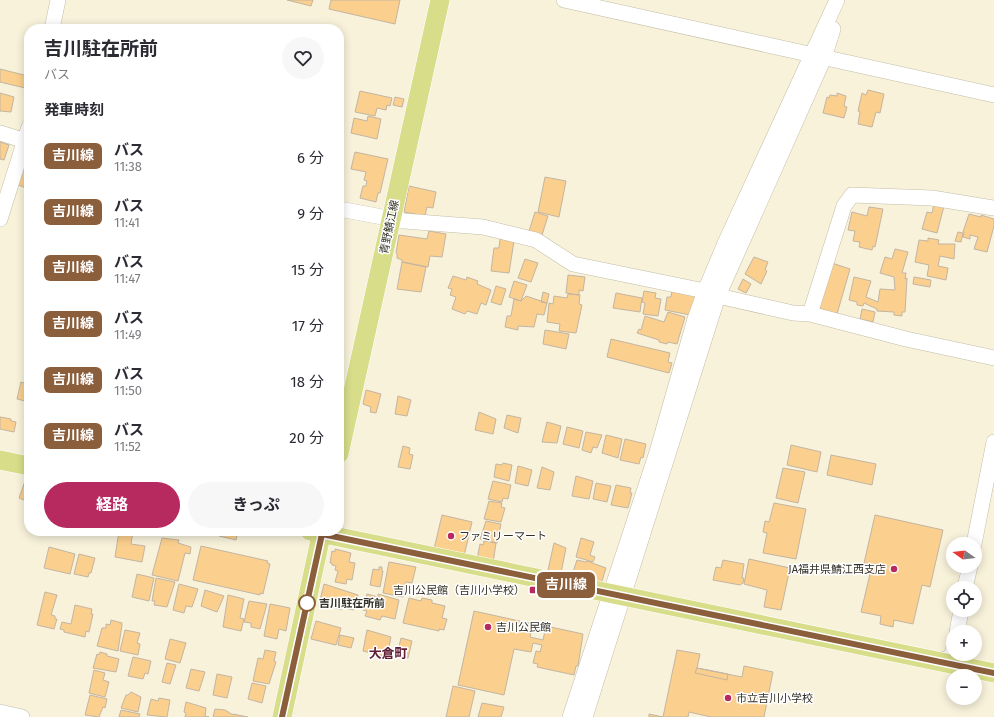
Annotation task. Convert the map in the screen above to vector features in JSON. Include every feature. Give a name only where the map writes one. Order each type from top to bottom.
[{"type":"main road","name":"青野鯖江線","points":[[344,431],[390,218],[440,0]]},
{"type":"main road","points":[[0,460],[24,465]]},
{"type":"main road","points":[[282,717],[317,536]]},
{"type":"main road","points":[[337,536],[616,596],[946,655]]},
{"type":"main road","points":[[962,661],[994,673]]},
{"type":"street","points":[[53,24],[58,0]]},
{"type":"street","points":[[564,0],[994,95]]},
{"type":"street","points":[[818,57],[837,0]]},
{"type":"street","points":[[584,717],[616,596],[712,293],[726,241],[848,0]]},
{"type":"street","points":[[0,134],[24,137]]},
{"type":"street","points":[[0,219],[24,149]]},
{"type":"street","points":[[810,314],[844,206],[852,195],[932,198],[994,208]]},
{"type":"street","points":[[344,210],[390,218],[483,227],[536,240],[572,264],[712,293],[793,313],[810,314],[906,339],[994,358]]},
{"type":"street","points":[[975,537],[994,442]]},
{"type":"street","points":[[570,717],[616,596]]},
{"type":"street","points":[[0,712],[22,717]]},
{"type":"building","points":[[287,0],[313,0],[311,6]]},
{"type":"building","points":[[331,0],[400,0],[395,24],[329,9]]},
{"type":"building","points":[[0,69],[24,75],[24,88],[0,82]]},
{"type":"building","points":[[868,90],[884,94],[880,113],[876,112],[872,127],[858,124],[860,112],[858,111],[862,93],[866,95]]},
{"type":"building","points":[[360,91],[392,98],[390,106],[387,105],[386,110],[377,108],[375,116],[355,112]]},
{"type":"building","points":[[0,93],[14,97],[11,112],[0,111]]},
{"type":"building","points":[[837,93],[846,96],[844,106],[847,107],[844,118],[823,113],[827,97],[829,98],[830,95],[837,96]]},
{"type":"building","points":[[395,97],[404,99],[402,107],[393,105]]},
{"type":"building","points":[[368,116],[381,119],[377,139],[351,133],[354,118],[367,121]]},
{"type":"building","points":[[0,142],[9,145],[4,160],[0,159]]},
{"type":"building","points":[[355,152],[388,159],[380,193],[378,193],[376,202],[360,198],[363,186],[366,186],[367,181],[364,180],[366,172],[351,169]]},
{"type":"building","points":[[24,166],[24,187],[18,185]]},
{"type":"building","points":[[545,177],[566,181],[559,217],[538,212]]},
{"type":"building","points":[[409,186],[436,192],[433,208],[427,207],[425,216],[404,212]]},
{"type":"building","points":[[934,204],[944,206],[937,233],[922,229],[927,212],[932,213]]},
{"type":"building","points":[[869,207],[883,209],[875,247],[873,246],[872,250],[859,247],[860,242],[853,241],[855,231],[848,230],[852,212],[867,216]]},
{"type":"building","points":[[535,212],[548,216],[542,235],[529,231]]},
{"type":"building","points":[[969,214],[981,217],[981,215],[994,219],[994,226],[987,252],[974,249],[978,237],[970,235],[970,239],[963,237],[963,232]]},
{"type":"building","points":[[429,231],[446,234],[442,257],[430,256],[428,267],[402,262],[402,260],[397,258],[396,253],[399,235],[427,239]]},
{"type":"building","points":[[958,232],[963,233],[961,242],[955,241]]},
{"type":"building","points":[[928,238],[939,240],[938,244],[955,244],[954,259],[940,256],[938,266],[948,268],[946,280],[927,276],[929,265],[915,262],[919,240],[928,241]]},
{"type":"building","points":[[500,239],[514,241],[509,273],[491,271],[494,248],[499,248]]},
{"type":"building","points":[[895,249],[908,252],[902,273],[906,273],[905,279],[907,278],[905,312],[902,312],[902,316],[894,315],[894,312],[877,311],[877,309],[864,303],[863,306],[857,305],[857,302],[849,300],[854,277],[871,281],[866,297],[878,302],[880,289],[895,290],[894,277],[880,273],[885,257],[892,259]]},
{"type":"building","points":[[754,257],[768,262],[765,270],[767,271],[761,284],[745,274]]},
{"type":"building","points":[[525,259],[538,263],[531,282],[518,278]]},
{"type":"building","points":[[402,262],[426,267],[421,292],[397,289]]},
{"type":"building","points":[[832,263],[850,269],[837,314],[818,308]]},
{"type":"building","points":[[568,275],[585,277],[583,291],[579,290],[579,295],[566,293]]},
{"type":"building","points":[[453,276],[466,280],[467,277],[478,281],[477,284],[491,290],[486,305],[481,303],[477,314],[467,311],[465,314],[452,309],[456,297],[450,295],[452,289],[448,288]]},
{"type":"building","points":[[914,277],[931,280],[930,287],[913,284]]},
{"type":"building","points":[[743,279],[751,284],[746,293],[738,289]]},
{"type":"building","points":[[514,281],[527,285],[521,301],[509,297]]},
{"type":"building","points":[[496,286],[506,289],[501,305],[491,302]]},
{"type":"building","points":[[672,290],[696,295],[690,315],[665,310],[667,297],[671,297]]},
{"type":"building","points":[[644,291],[656,293],[655,298],[661,299],[658,316],[643,314],[645,303],[642,302]]},
{"type":"building","points":[[543,292],[549,294],[547,303],[541,302]]},
{"type":"building","points":[[616,293],[642,298],[640,312],[613,308]]},
{"type":"building","points":[[568,294],[580,295],[579,304],[582,305],[576,333],[559,331],[560,324],[547,322],[549,303],[553,304],[554,296],[567,298]]},
{"type":"building","points":[[526,296],[547,303],[544,315],[537,314],[534,327],[518,326],[518,330],[505,327],[507,316],[511,316],[514,299],[521,301]]},
{"type":"building","points":[[862,309],[875,312],[873,322],[860,319]]},
{"type":"building","points":[[668,312],[685,317],[677,344],[659,342],[659,340],[637,333],[639,329],[641,330],[645,316],[664,322]]},
{"type":"building","points":[[545,330],[569,334],[566,349],[543,344]]},
{"type":"building","points":[[611,339],[670,353],[668,362],[672,363],[669,373],[607,357]]},
{"type":"building","points":[[21,382],[24,383],[24,401],[17,399]]},
{"type":"building","points":[[366,390],[381,394],[376,413],[370,412],[371,407],[363,404]]},
{"type":"building","points":[[398,396],[411,400],[407,416],[395,414]]},
{"type":"building","points":[[479,412],[496,419],[493,434],[475,430]]},
{"type":"building","points":[[507,415],[521,418],[518,433],[504,428]]},
{"type":"building","points":[[0,417],[11,419],[11,421],[16,422],[14,432],[0,429]]},
{"type":"building","points":[[547,422],[561,426],[557,443],[542,442]]},
{"type":"building","points":[[567,427],[583,431],[579,448],[563,444]]},
{"type":"building","points":[[586,432],[602,435],[597,448],[593,447],[591,453],[582,450]]},
{"type":"building","points":[[606,435],[622,439],[618,458],[602,453]]},
{"type":"building","points":[[625,439],[646,444],[643,458],[641,457],[639,464],[620,460]]},
{"type":"building","points":[[791,445],[821,452],[817,472],[787,465]]},
{"type":"building","points":[[403,446],[410,448],[409,454],[413,455],[410,469],[398,467]]},
{"type":"building","points":[[831,455],[876,464],[872,485],[827,475]]},
{"type":"building","points":[[503,463],[512,465],[509,481],[494,477],[496,464],[502,465]]},
{"type":"building","points":[[518,466],[532,470],[528,486],[515,483]]},
{"type":"building","points":[[542,467],[554,472],[550,490],[537,488]]},
{"type":"building","points":[[783,468],[805,472],[798,503],[776,498]]},
{"type":"building","points":[[576,476],[593,481],[589,499],[572,496]]},
{"type":"building","points":[[493,481],[511,485],[508,499],[503,498],[502,502],[488,499]]},
{"type":"building","points":[[596,483],[611,486],[607,502],[593,499]]},
{"type":"building","points":[[24,484],[24,500],[19,498]]},
{"type":"building","points":[[616,485],[631,488],[630,493],[632,493],[628,508],[611,505]]},
{"type":"building","points":[[489,501],[502,503],[501,507],[505,508],[501,522],[484,519]]},
{"type":"building","points":[[774,503],[806,509],[796,559],[763,553],[767,533],[763,532],[765,521],[769,522]]},
{"type":"building","points":[[442,515],[472,522],[464,556],[434,549]]},
{"type":"building","points":[[875,515],[943,530],[930,587],[922,585],[913,624],[894,620],[893,627],[880,624],[881,616],[861,612],[870,574],[862,572]]},
{"type":"building","points":[[486,521],[501,524],[497,543],[480,539]]},
{"type":"building","points":[[118,536],[132,536],[131,544],[145,546],[142,562],[115,557]]},
{"type":"building","points":[[219,536],[237,536],[236,540]]},
{"type":"building","points":[[162,538],[179,540],[178,543],[191,547],[190,554],[185,553],[178,581],[152,575]]},
{"type":"building","points":[[581,538],[594,542],[590,555],[595,557],[593,562],[576,557]]},
{"type":"building","points":[[484,541],[496,543],[493,563],[477,559],[480,544],[483,545]]},
{"type":"building","points":[[554,543],[566,548],[561,573],[548,570]]},
{"type":"building","points":[[201,546],[268,561],[267,563],[270,564],[263,594],[260,593],[260,595],[193,580]]},
{"type":"building","points":[[49,547],[75,554],[70,574],[44,568]]},
{"type":"building","points":[[335,549],[351,553],[349,562],[355,563],[352,580],[347,579],[346,584],[335,582],[338,571],[335,570],[336,566],[330,563],[332,551],[335,552]]},
{"type":"building","points":[[79,554],[95,558],[91,573],[89,573],[88,577],[74,574]]},
{"type":"building","points":[[749,559],[790,568],[781,610],[764,607],[767,590],[744,584]]},
{"type":"building","points":[[577,560],[587,561],[606,568],[601,584],[571,578]]},
{"type":"building","points":[[723,560],[744,564],[742,578],[744,578],[743,583],[740,585],[713,580],[716,567],[721,568]]},
{"type":"building","points":[[389,562],[416,567],[412,583],[406,582],[403,597],[383,593]]},
{"type":"building","points":[[379,567],[382,567],[383,571],[380,587],[370,585],[373,569],[379,570]]},
{"type":"building","points":[[137,574],[154,578],[149,601],[132,597]]},
{"type":"building","points":[[156,578],[175,582],[167,607],[154,605],[155,601],[152,601]]},
{"type":"building","points":[[179,584],[198,589],[192,607],[186,606],[184,613],[173,610]]},
{"type":"building","points":[[324,584],[358,595],[354,610],[342,607],[341,610],[321,603],[322,601],[320,600]]},
{"type":"building","points":[[205,590],[224,596],[217,612],[201,606]]},
{"type":"building","points":[[45,592],[57,595],[51,615],[55,616],[55,619],[57,619],[54,629],[37,625]]},
{"type":"building","points":[[367,594],[378,597],[378,594],[399,600],[395,619],[382,616],[380,620],[365,616],[367,611],[363,610]]},
{"type":"building","points":[[228,595],[244,599],[240,618],[244,619],[241,631],[223,627]]},
{"type":"building","points":[[409,598],[421,601],[422,598],[432,600],[432,603],[445,606],[442,618],[447,619],[444,630],[439,629],[439,631],[403,623]]},
{"type":"building","points":[[249,601],[267,604],[260,629],[251,627],[251,623],[244,622]]},
{"type":"building","points":[[270,604],[290,608],[286,631],[279,629],[277,639],[264,636]]},
{"type":"building","points":[[75,605],[92,609],[91,614],[93,614],[89,632],[86,631],[85,637],[64,632],[64,630],[60,629],[62,622],[71,624]]},
{"type":"building","points":[[474,611],[533,624],[530,637],[543,640],[546,626],[583,634],[578,666],[576,666],[574,675],[537,667],[538,664],[533,663],[536,651],[540,652],[542,645],[533,643],[531,652],[514,649],[504,695],[458,685]]},
{"type":"building","points":[[111,620],[122,623],[118,651],[97,646],[102,628],[106,628],[106,624],[110,625]]},
{"type":"building","points":[[316,621],[341,628],[336,645],[311,639]]},
{"type":"building","points":[[125,630],[140,633],[137,643],[140,644],[138,655],[120,651]]},
{"type":"building","points":[[367,630],[391,637],[387,657],[363,651]]},
{"type":"building","points":[[340,635],[354,638],[351,648],[338,645]]},
{"type":"building","points":[[401,638],[412,641],[408,658],[397,655]]},
{"type":"building","points":[[170,639],[186,643],[180,663],[165,659]]},
{"type":"building","points":[[265,650],[276,652],[274,661],[276,662],[269,684],[253,681],[258,658],[263,659]]},
{"type":"building","points":[[677,650],[700,654],[697,668],[742,677],[744,666],[773,672],[764,717],[711,717],[689,712],[688,717],[663,717]]},
{"type":"building","points":[[100,652],[107,654],[107,656],[119,659],[116,672],[93,668],[97,654],[99,655]]},
{"type":"building","points":[[133,657],[151,661],[148,674],[145,673],[143,679],[128,676]]},
{"type":"building","points":[[167,663],[176,665],[170,684],[162,682]]},
{"type":"building","points":[[697,668],[728,674],[727,680],[695,673]]},
{"type":"building","points":[[191,669],[205,672],[199,691],[186,688]]},
{"type":"building","points":[[94,670],[105,673],[103,680],[109,682],[105,697],[89,693]]},
{"type":"building","points":[[217,674],[232,677],[227,698],[213,695]]},
{"type":"building","points":[[252,683],[266,686],[262,703],[248,699]]},
{"type":"building","points":[[453,686],[475,691],[469,717],[446,717]]},
{"type":"building","points":[[131,692],[141,697],[138,712],[121,708],[126,695]]},
{"type":"building","points":[[90,695],[107,699],[105,708],[103,707],[99,717],[85,715]]},
{"type":"building","points":[[159,698],[170,700],[167,717],[147,715],[151,699],[158,701]]},
{"type":"building","points":[[186,702],[206,708],[205,716],[209,717],[185,717],[186,713],[184,712]]},
{"type":"building","points":[[482,703],[504,707],[501,717],[478,717]]},
{"type":"building","points":[[215,709],[225,710],[233,715],[248,717],[213,717]]},
{"type":"building","points":[[121,710],[140,714],[139,717],[119,717]]},
{"type":"building","points":[[649,714],[663,717],[649,717]]},
{"type":"bus line","name":"吉川線","points":[[282,717],[322,536]]},
{"type":"bus line","name":"吉川線","points":[[332,536],[623,597],[923,657],[994,673]]},
{"type":"place","name":"ファミリーマート","points":[[451,536]]},
{"type":"place","name":"JA福井県鯖江西支店","points":[[894,569]]},
{"type":"place","name":"吉川公民館（吉川小学校）","points":[[533,590]]},
{"type":"place","name":"吉川駐在所前","points":[[307,603]]},
{"type":"place","name":"吉川公民館","points":[[488,627]]},
{"type":"place","name":"市立吉川小学校","points":[[728,698]]},
{"type":"district","name":"大倉町","points":[[388,653]]}]
